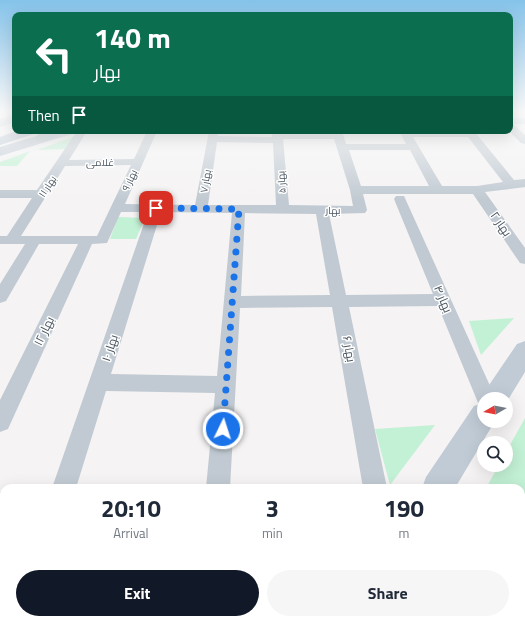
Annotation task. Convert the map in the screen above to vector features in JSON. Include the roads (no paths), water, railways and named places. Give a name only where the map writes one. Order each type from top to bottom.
[{"type":"main road","points":[[0,149],[13,141]]},
{"type":"street","points":[[0,149],[30,141]]},
{"type":"street","name":"بهار ۱۱","points":[[6,240],[42,194],[76,141]]},
{"type":"street","name":"بهار ۹","points":[[94,240],[117,208],[147,141]]},
{"type":"street","name":"بهار ۷","points":[[200,208],[212,141]]},
{"type":"street","name":"بهار ۵","points":[[277,141],[283,209]]},
{"type":"street","points":[[340,141],[356,190],[477,190],[525,183]]},
{"type":"street","points":[[410,141],[437,189]]},
{"type":"street","points":[[477,141],[512,184]]},
{"type":"street","points":[[342,147],[413,147]]},
{"type":"street","name":"غلامی","points":[[62,163],[138,162]]},
{"type":"street","name":"بهار","points":[[117,208],[360,210],[356,190]]},
{"type":"street","name":"بهار ۲","points":[[477,190],[525,259]]},
{"type":"street","points":[[0,194],[42,194]]},
{"type":"street","name":"بهار ۴","points":[[400,199],[483,392]]},
{"type":"street","name":"بهار ۱۰","points":[[65,484],[156,208]]},
{"type":"street","points":[[218,484],[239,209]]},
{"type":"street","name":"بهار ۶","points":[[322,210],[374,484]]},
{"type":"street","points":[[6,240],[94,240]]},
{"type":"street","points":[[0,297],[35,240]]},
{"type":"street","name":"بهار ۱۲","points":[[0,422],[94,240]]},
{"type":"street","points":[[233,302],[444,300]]},
{"type":"street","points":[[499,392],[525,351]]},
{"type":"street","points":[[99,382],[226,385]]},
{"type":"street","points":[[440,484],[477,426]]}]
